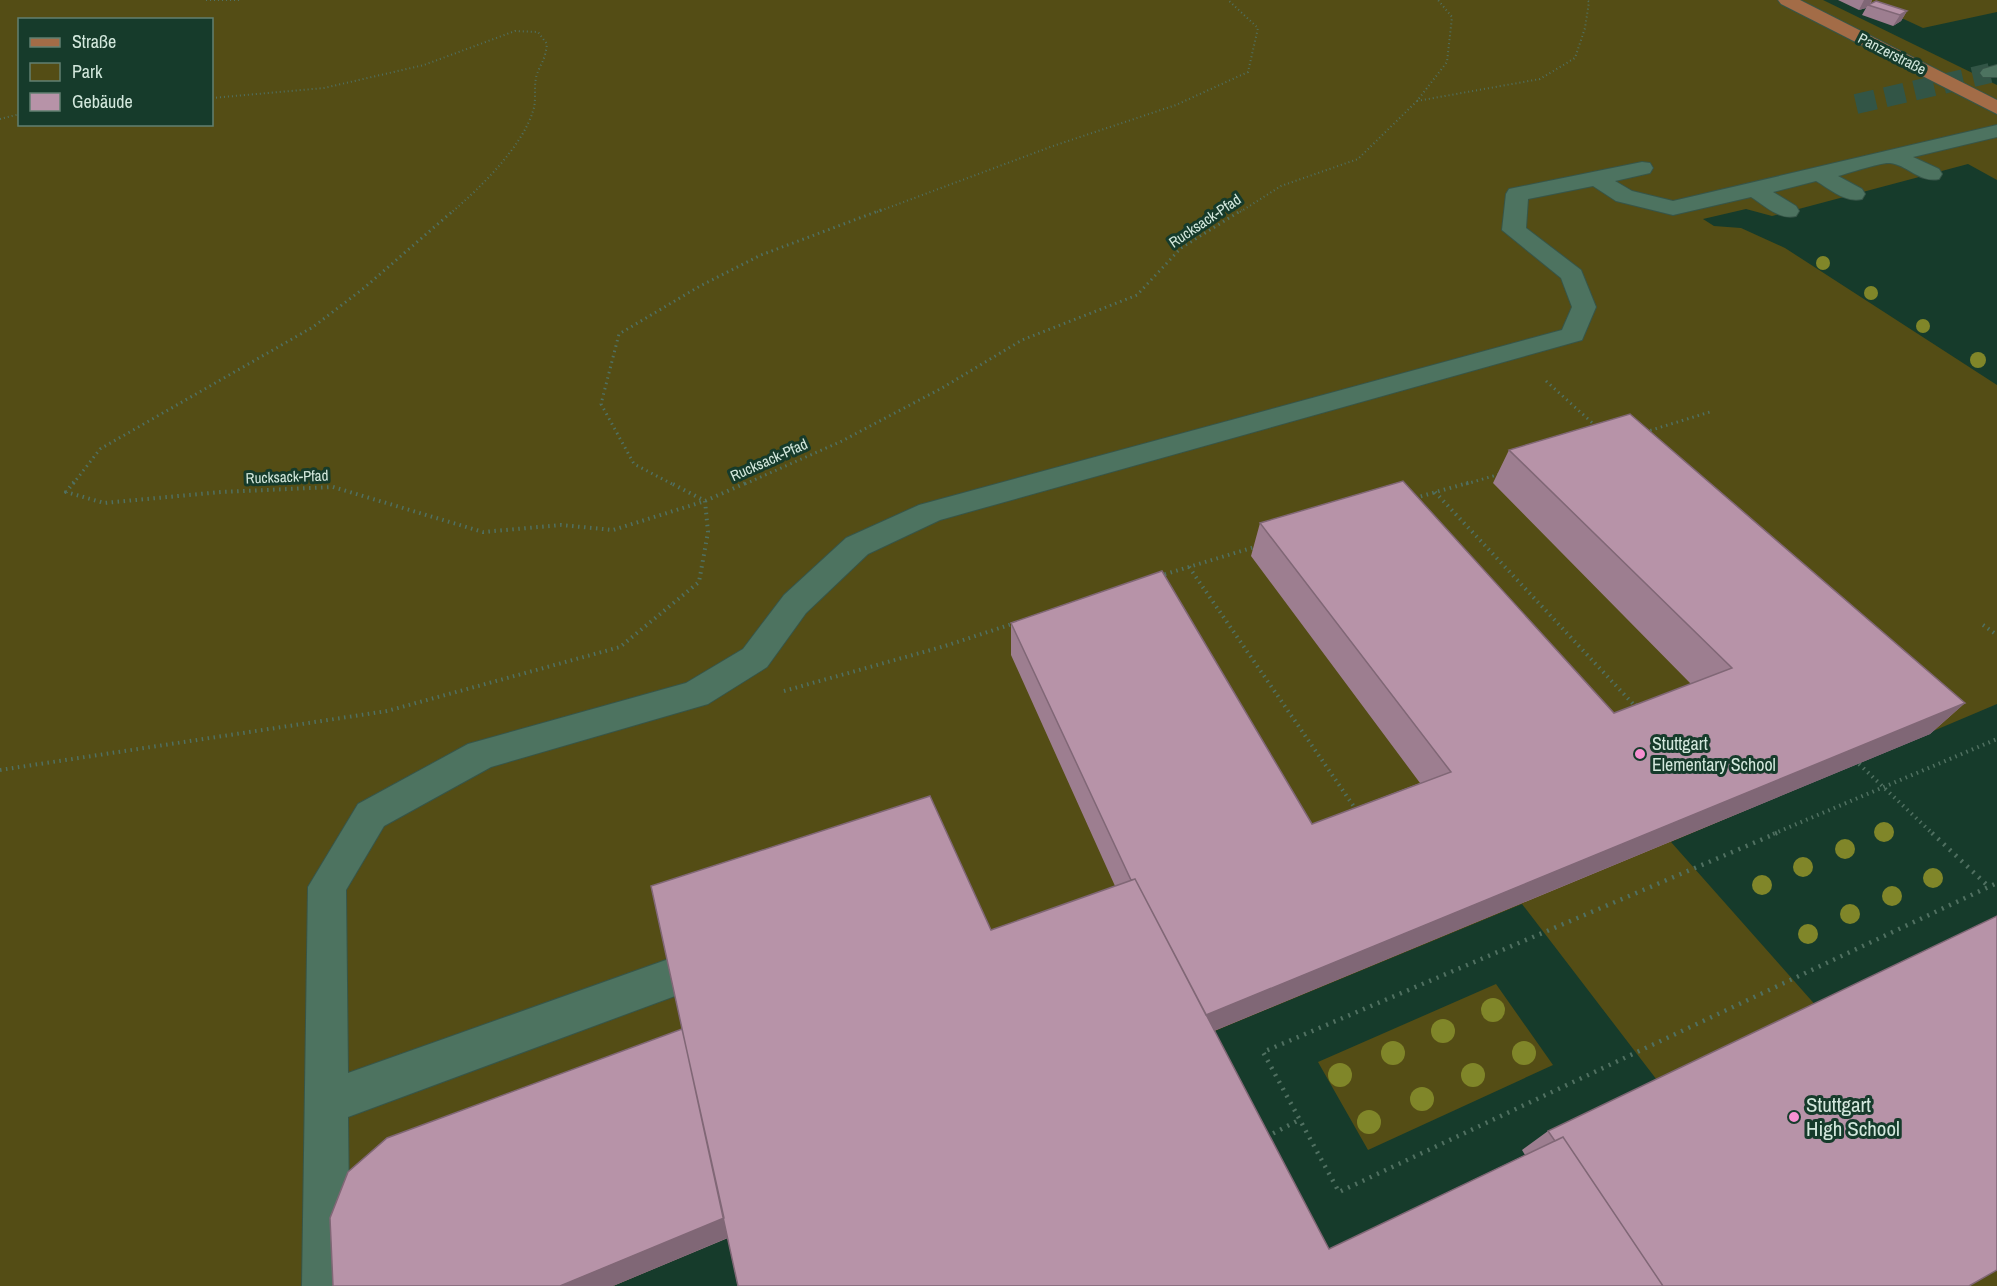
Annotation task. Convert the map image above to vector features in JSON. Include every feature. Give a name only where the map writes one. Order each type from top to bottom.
[{"type":"main road","name":"Panzerstraße","points":[[1787,0],[1997,108]]},
{"type":"lane","points":[[1597,179],[1624,196],[1673,208],[1997,130]]},
{"type":"lane","points":[[1892,156],[1932,174]]},
{"type":"lane","points":[[326,1286],[327,887],[371,815],[481,755],[696,694],[755,658],[795,604],[857,546],[930,512],[1573,334],[1584,307],[1572,275],[1514,230],[1517,194],[1642,168]]},
{"type":"lane","points":[[1818,174],[1854,194]]},
{"type":"lane","points":[[1754,190],[1788,211]]},
{"type":"lane","points":[[326,1103],[680,975]]},
{"type":"path","points":[[206,0],[227,2],[242,0]]},
{"type":"path","points":[[0,770],[387,711],[620,647],[699,582],[708,532],[705,501],[634,464],[601,404],[619,334],[700,286],[761,255],[1053,146],[1176,105],[1248,72],[1258,28],[1228,0]]},
{"type":"path","name":"Rucksack-Pfad","points":[[213,98],[324,88],[424,65],[515,31],[538,33],[547,44],[545,61],[537,75],[534,110],[526,127],[506,156],[468,198],[364,288],[313,327],[100,449],[66,492],[104,503],[221,492],[333,487],[483,532],[561,525],[613,530],[705,501],[842,441],[942,388],[1022,340],[1137,294],[1181,248],[1281,186],[1358,159],[1417,101],[1448,62],[1452,17],[1438,0]]},
{"type":"path","points":[[1417,101],[1540,80],[1575,58],[1585,28],[1589,2],[1587,0]]},
{"type":"path","points":[[0,119],[18,114]]},
{"type":"path","points":[[1544,379],[1605,435]]},
{"type":"path","points":[[1635,436],[1713,411]]},
{"type":"path","points":[[1413,499],[1502,474]]},
{"type":"path","points":[[1436,492],[1635,706],[1645,703]]},
{"type":"path","points":[[1155,578],[1267,543]]},
{"type":"path","points":[[1189,567],[1358,814]]},
{"type":"path","points":[[778,692],[945,646],[1022,621]]},
{"type":"path","points":[[1983,625],[1997,635]]},
{"type":"path","points":[[1997,739],[1263,1052],[1339,1192],[1997,882]]},
{"type":"path","points":[[1859,764],[1988,886]]},
{"type":"path","points":[[1257,1142],[1299,1120]]},
{"type":"green space","points":[[0,0],[1823,0],[1997,85],[1997,180],[1968,164],[1772,216],[1746,209],[1703,219],[1714,226],[1741,228],[1785,248],[1997,385],[1997,704],[1671,842],[1818,1008],[1997,922],[1997,1286],[751,1286],[739,1233],[613,1286],[0,1286]],"holes":[[[1522,904],[1660,1084],[1529,1161],[1308,1267],[1193,1040]]]},
{"type":"green space","points":[[1863,0],[1997,0],[1997,12],[1923,28]]},
{"type":"green space","points":[[1496,984],[1553,1065],[1368,1150],[1318,1062]]},
{"type":"building","points":[[1876,1],[1907,11],[1900,15],[1868,5]]},
{"type":"building","name":"Stuttgart Elementary School","points":[[1630,414],[1965,703],[1206,1015],[1135,879],[1131,880],[1011,623],[1162,571],[1312,824],[1451,772],[1260,523],[1403,481],[1614,713],[1732,668],[1509,450]]},
{"type":"building","points":[[930,796],[991,930],[1135,879],[1329,1249],[1563,1137],[1663,1286],[738,1286],[651,886]]},
{"type":"building","name":"Stuttgart High School","points":[[1997,916],[1997,1270],[1969,1286],[1663,1286],[1563,1137],[1555,1141],[1548,1131]]},
{"type":"building","points":[[682,1029],[724,1218],[560,1286],[333,1286],[330,1218],[348,1172],[387,1138]]},
{"type":"tunnel","points":[[1856,104],[1990,73]]},
{"type":"place","name":"Stuttgart Elementary School","points":[[1640,754]]},
{"type":"place","name":"Stuttgart High School","points":[[1794,1117]]}]
